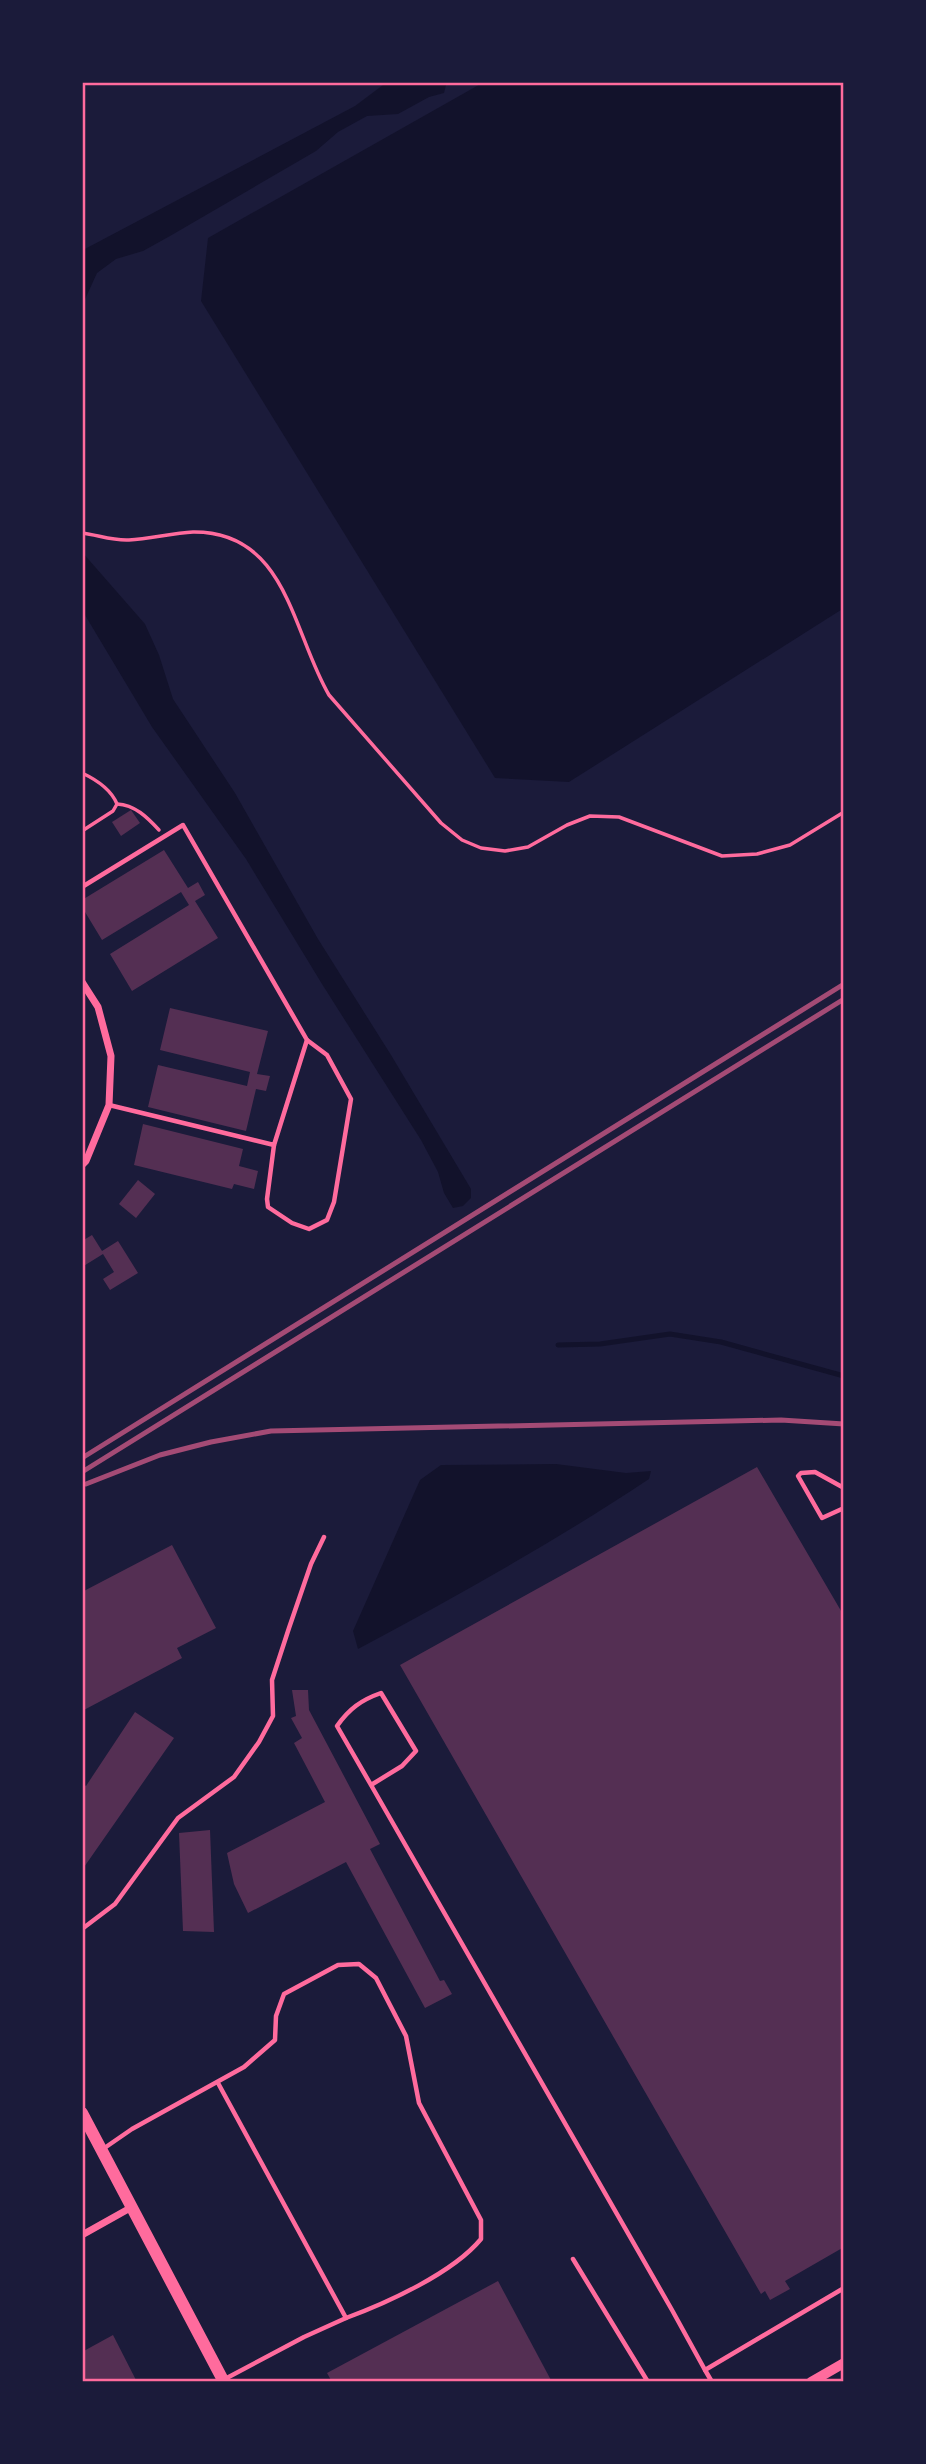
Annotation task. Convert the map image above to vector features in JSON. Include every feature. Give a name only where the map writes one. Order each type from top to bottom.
[{"type":"main road","points":[[82,2113],[224,2381]]},
{"type":"street","points":[[82,982],[97,1007],[111,1056],[109,1105],[82,1165]]},
{"type":"street","points":[[82,2235],[133,2207]]},
{"type":"street","points":[[810,2382],[844,2362]]},
{"type":"lane","points":[[82,887],[183,825],[307,1040],[327,1055],[351,1099],[334,1202],[327,1220],[309,1229],[292,1223],[268,1207],[267,1199],[274,1145],[307,1040]]},
{"type":"lane","points":[[109,1105],[274,1145]]},
{"type":"lane","points":[[844,1488],[815,1472],[801,1473],[798,1476],[822,1518],[844,1508]]},
{"type":"lane","points":[[82,1928],[115,1904],[178,1818],[234,1777],[259,1742],[273,1716],[272,1680],[324,1537]]},
{"type":"lane","points":[[371,1785],[402,1766],[416,1751],[381,1693],[366,1698],[347,1711],[337,1726],[371,1785],[673,2309],[712,2382]]},
{"type":"lane","points":[[102,2149],[132,2129],[244,2067],[275,2040],[276,2016],[284,1994],[338,1965],[359,1964],[376,1978],[406,2036],[419,2103],[481,2220],[481,2239],[468,2255],[385,2304],[304,2337],[224,2381]]},
{"type":"lane","points":[[218,2083],[346,2318]]},
{"type":"lane","points":[[573,2259],[648,2382]]},
{"type":"lane","points":[[705,2370],[844,2288]]},
{"type":"path","points":[[82,533],[128,540],[192,532],[216,534],[242,543],[264,559],[281,585],[316,673],[329,695],[441,823],[462,840],[481,848],[505,851],[528,847],[567,825],[590,816],[619,817],[722,856],[757,854],[790,845],[844,812]]},
{"type":"path","points":[[82,773],[96,780],[114,796],[117,804]]},
{"type":"path","points":[[82,831],[113,811],[117,804]]},
{"type":"path","points":[[117,804],[136,809],[165,836]]},
{"type":"shaded area","points":[[387,82],[442,82],[446,85],[444,93],[429,97],[398,114],[367,116],[338,132],[316,151],[170,236],[143,251],[116,259],[97,273],[82,306],[83,250],[355,106]]},
{"type":"shaded area","points":[[484,82],[844,82],[844,608],[569,782],[495,778],[201,301],[208,238]]},
{"type":"shaded area","points":[[82,552],[145,624],[159,655],[173,699],[235,793],[318,939],[471,1189],[471,1198],[463,1206],[453,1208],[421,1140],[246,859],[152,727],[82,610]]},
{"type":"shaded area","points":[[556,1464],[626,1473],[651,1471],[649,1479],[542,1546],[358,1649],[353,1631],[420,1480],[441,1465]]},
{"type":"building","points":[[131,810],[140,823],[121,836],[112,822]]},
{"type":"building","points":[[164,850],[188,888],[198,882],[205,895],[195,901],[218,938],[132,991],[110,954],[189,905],[181,892],[102,940],[82,907],[82,900]]},
{"type":"building","points":[[170,1008],[268,1031],[257,1074],[270,1076],[266,1091],[256,1089],[246,1131],[148,1107],[158,1065],[247,1086],[250,1072],[160,1050]]},
{"type":"building","points":[[143,1124],[243,1149],[239,1166],[258,1171],[254,1189],[234,1184],[232,1189],[134,1165]]},
{"type":"building","points":[[138,1180],[155,1194],[136,1218],[119,1204]]},
{"type":"building","points":[[92,1235],[102,1251],[118,1241],[138,1273],[110,1290],[103,1279],[114,1272],[103,1254],[82,1267],[82,1241]]},
{"type":"building","points":[[757,1467],[844,1616],[844,2247],[785,2281],[790,2289],[770,2300],[765,2291],[761,2294],[400,1665]]},
{"type":"building","points":[[172,1545],[216,1628],[177,1648],[182,1658],[82,1711],[82,1592]]},
{"type":"building","points":[[292,1690],[308,1690],[309,1710],[380,1844],[370,1849],[440,1981],[444,1980],[452,1994],[425,2008],[346,1862],[248,1913],[234,1884],[227,1853],[325,1802],[294,1743],[302,1738],[291,1718],[296,1716]]},
{"type":"building","points":[[135,1712],[174,1738],[82,1870],[82,1783],[86,1786]]},
{"type":"building","points":[[210,1830],[214,1932],[183,1931],[179,1833]]},
{"type":"building","points":[[498,2281],[552,2382],[332,2382],[327,2373]]},
{"type":"building","points":[[113,2335],[137,2382],[82,2382],[82,2352]]},
{"type":"waterway","points":[[558,1345],[600,1344],[670,1334],[721,1342],[844,1376]]},
{"type":"railway","points":[[82,1458],[844,984]]},
{"type":"railway","points":[[82,1472],[844,999]]},
{"type":"railway","points":[[86,1484],[160,1455],[271,1431],[781,1420],[844,1424]]}]
